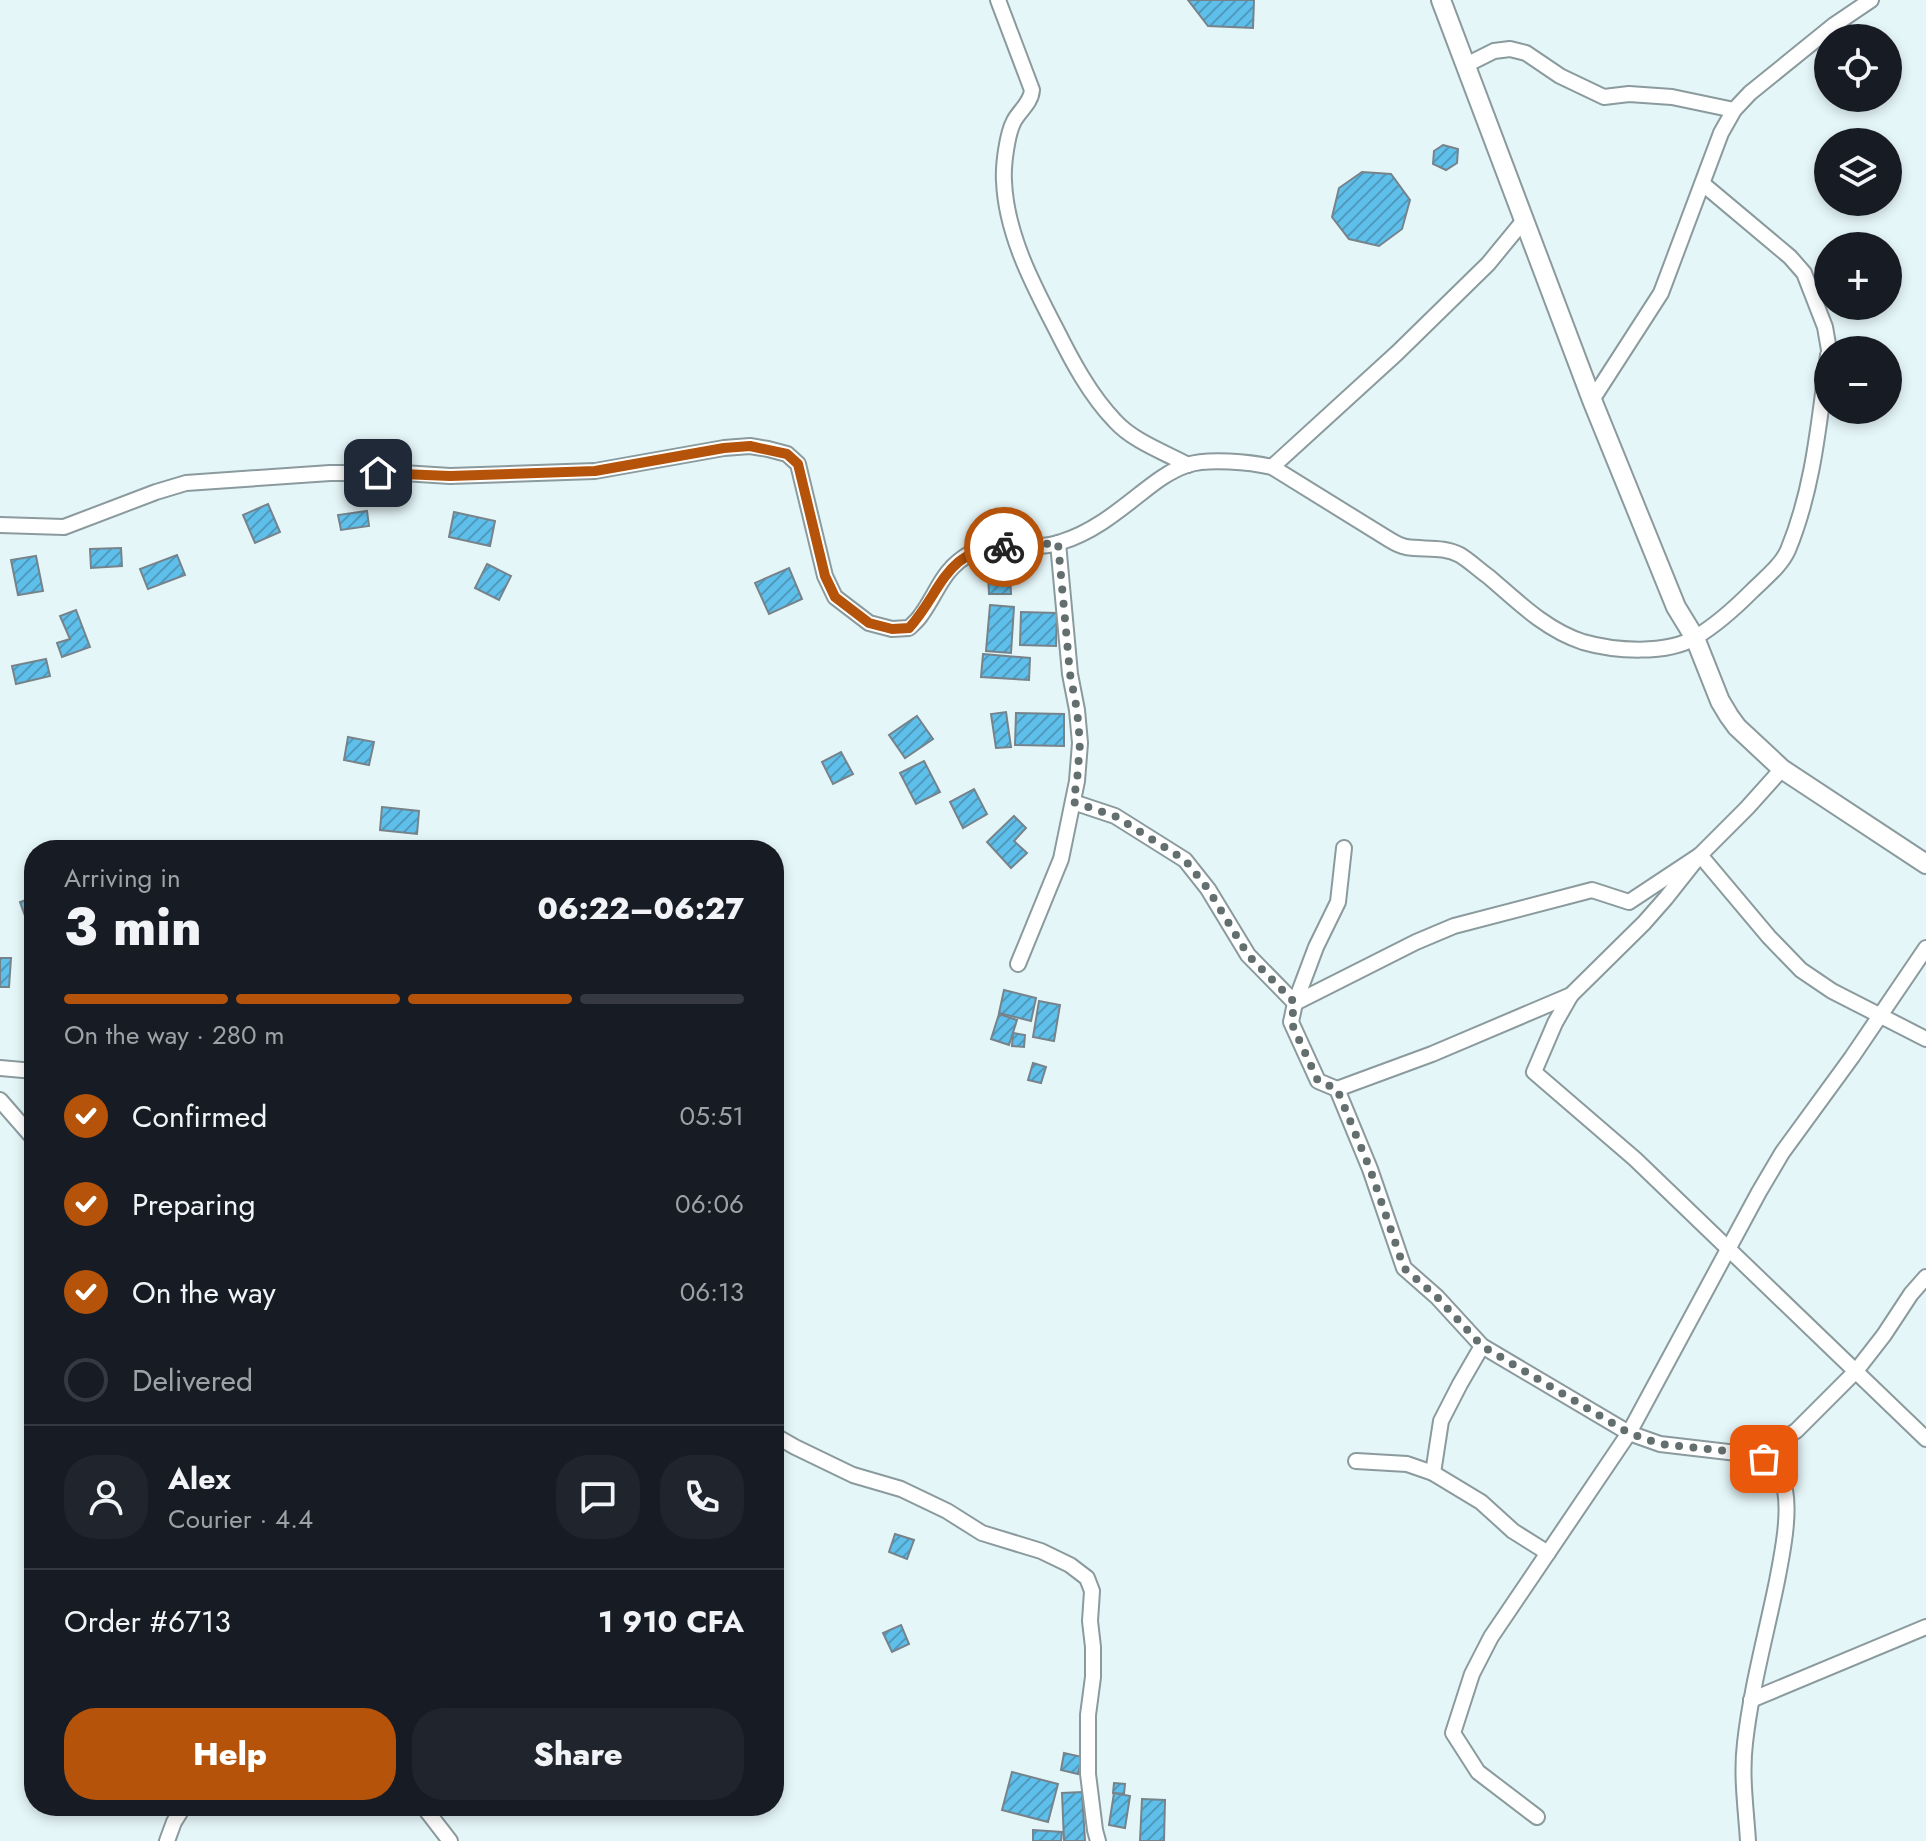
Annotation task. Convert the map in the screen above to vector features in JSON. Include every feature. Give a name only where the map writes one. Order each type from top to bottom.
[{"type":"street","points":[[998,0],[1032,90],[1013,123],[1003,179],[1008,214],[1022,257],[1072,359],[1115,421],[1146,443],[1188,465]]},
{"type":"street","points":[[1441,0],[1592,400],[1676,607],[1695,638],[1720,701],[1737,727],[1782,769],[1926,864]]},
{"type":"street","points":[[1592,400],[1661,293],[1721,133],[1734,110],[1750,93],[1834,25],[1871,0]]},
{"type":"street","points":[[1466,65],[1494,51],[1510,49],[1526,53],[1560,76],[1604,97],[1629,94],[1672,97],[1734,110]]},
{"type":"street","points":[[1703,184],[1790,257],[1804,273],[1826,336]]},
{"type":"street","points":[[1272,467],[1397,353],[1488,264],[1525,219]]},
{"type":"street","points":[[0,525],[64,527],[186,483],[330,473],[450,476],[595,471],[750,446],[787,454],[798,464],[825,576],[835,597],[869,623],[892,629],[909,628],[922,614],[942,578],[969,554],[984,548],[1058,543],[1083,534],[1162,478],[1188,465],[1250,462],[1272,467],[1405,547],[1457,553],[1556,631],[1585,642],[1612,647],[1668,648],[1695,638],[1740,603],[1787,554],[1811,480],[1818,424]]},
{"type":"street","points":[[1018,964],[1061,859],[1077,781],[1080,743],[1058,543]]},
{"type":"street","points":[[1782,769],[1700,855],[1644,923],[1571,995],[1534,1072],[1635,1159],[1926,1439]]},
{"type":"street","points":[[1073,802],[1115,816],[1185,860],[1208,889],[1248,955],[1295,1003]]},
{"type":"street","points":[[1344,848],[1338,902],[1316,947],[1291,1022],[1318,1081],[1337,1089],[1432,1054],[1571,995]]},
{"type":"street","points":[[1295,1003],[1454,926],[1592,890],[1629,902],[1700,855]]},
{"type":"street","points":[[1700,855],[1801,970],[1832,991],[1926,1039]]},
{"type":"street","points":[[1537,1817],[1478,1772],[1453,1733],[1472,1674],[1491,1637],[1629,1433],[1782,1153],[1926,948]]},
{"type":"street","points":[[0,1068],[24,1070]]},
{"type":"street","points":[[1337,1089],[1370,1169],[1404,1268],[1437,1297],[1482,1346],[1629,1433],[1660,1444],[1754,1455],[1773,1467],[1784,1485],[1783,1550],[1751,1700],[1744,1764],[1748,1841]]},
{"type":"street","points":[[0,1100],[24,1128]]},
{"type":"street","points":[[1754,1455],[1796,1431],[1856,1371],[1926,1277]]},
{"type":"street","points":[[1433,1473],[1441,1421],[1482,1346]]},
{"type":"street","points":[[784,1441],[853,1475],[901,1489],[947,1511],[982,1533],[1041,1551],[1070,1565],[1087,1578],[1092,1591],[1090,1621],[1093,1662],[1088,1715],[1088,1774],[1098,1841]]},
{"type":"street","points":[[1356,1461],[1407,1464],[1433,1473],[1481,1502],[1513,1531],[1548,1553]]},
{"type":"street","points":[[1751,1700],[1926,1627]]},
{"type":"street","points":[[167,1841],[178,1816]]},
{"type":"street","points":[[431,1816],[450,1841]]},
{"type":"building","points":[[1188,0],[1254,0],[1253,28],[1208,26]]},
{"type":"building","points":[[1443,145],[1458,149],[1457,163],[1446,170],[1433,164],[1434,151]]},
{"type":"building","points":[[1362,172],[1391,174],[1410,200],[1402,229],[1379,246],[1349,239],[1332,217],[1339,188]]},
{"type":"building","points":[[268,504],[280,532],[255,543],[243,515]]},
{"type":"building","points":[[367,511],[369,526],[341,530],[338,515]]},
{"type":"building","points":[[454,512],[495,521],[490,546],[449,537]]},
{"type":"building","points":[[121,548],[122,566],[91,568],[90,549]]},
{"type":"building","points":[[177,555],[185,575],[148,589],[140,569]]},
{"type":"building","points":[[36,556],[43,591],[18,595],[11,560]]},
{"type":"building","points":[[487,564],[511,576],[499,600],[475,588]]},
{"type":"building","points":[[789,568],[802,599],[769,614],[755,583]]},
{"type":"building","points":[[1010,571],[1011,594],[989,594],[988,572]]},
{"type":"building","points":[[990,605],[1014,607],[1011,653],[986,651]]},
{"type":"building","points":[[76,610],[90,647],[62,657],[57,643],[70,639],[60,616]]},
{"type":"building","points":[[1021,612],[1057,613],[1056,646],[1020,645]]},
{"type":"building","points":[[983,654],[1030,658],[1029,680],[981,677]]},
{"type":"building","points":[[46,659],[50,676],[16,684],[12,666]]},
{"type":"building","points":[[1006,712],[1011,747],[996,748],[991,714]]},
{"type":"building","points":[[1016,713],[1064,714],[1064,746],[1015,745]]},
{"type":"building","points":[[917,716],[933,739],[905,758],[889,735]]},
{"type":"building","points":[[348,737],[374,742],[369,765],[344,760]]},
{"type":"building","points":[[841,752],[853,774],[833,784],[822,762]]},
{"type":"building","points":[[924,761],[940,792],[916,804],[900,773]]},
{"type":"building","points":[[974,789],[987,814],[963,828],[950,802]]},
{"type":"building","points":[[382,807],[419,811],[417,834],[380,830]]},
{"type":"building","points":[[1014,816],[1026,828],[1014,841],[1027,853],[1011,868],[987,842]]},
{"type":"building","points":[[0,958],[11,958],[9,987],[0,987]]},
{"type":"building","points":[[1004,990],[1036,998],[1031,1021],[999,1013]]},
{"type":"building","points":[[1039,1001],[1060,1005],[1054,1041],[1033,1037]]},
{"type":"building","points":[[999,1014],[1017,1020],[1009,1045],[991,1039]]},
{"type":"building","points":[[1013,1033],[1025,1035],[1024,1047],[1012,1046]]},
{"type":"building","points":[[1033,1063],[1046,1067],[1041,1083],[1028,1080]]},
{"type":"building","points":[[895,1534],[914,1540],[907,1559],[889,1552]]},
{"type":"building","points":[[901,1625],[909,1644],[892,1652],[883,1633]]},
{"type":"building","points":[[1064,1753],[1082,1757],[1078,1774],[1061,1770]]},
{"type":"building","points":[[1012,1772],[1058,1784],[1048,1822],[1002,1810]]},
{"type":"building","points":[[1114,1783],[1125,1784],[1124,1794],[1113,1793]]},
{"type":"building","points":[[1082,1792],[1085,1841],[1064,1841],[1062,1793]]},
{"type":"building","points":[[1114,1793],[1130,1796],[1125,1828],[1109,1825]]},
{"type":"building","points":[[1142,1799],[1165,1800],[1164,1841],[1140,1841]]},
{"type":"building","points":[[1033,1830],[1062,1832],[1061,1841],[1033,1841]]},
{"type":"way so far","points":[[1004,547],[1058,543],[1080,743],[1073,802],[1115,816],[1185,860],[1208,889],[1248,955],[1295,1003],[1291,1022],[1318,1081],[1337,1089],[1370,1169],[1404,1268],[1437,1297],[1482,1346],[1629,1433],[1660,1444],[1746,1453],[1764,1459]]},
{"type":"route","points":[[378,473],[450,476],[595,471],[750,446],[787,454],[798,464],[825,576],[835,597],[869,623],[892,629],[909,628],[922,614],[942,578],[969,554],[984,548],[1004,547]]}]
